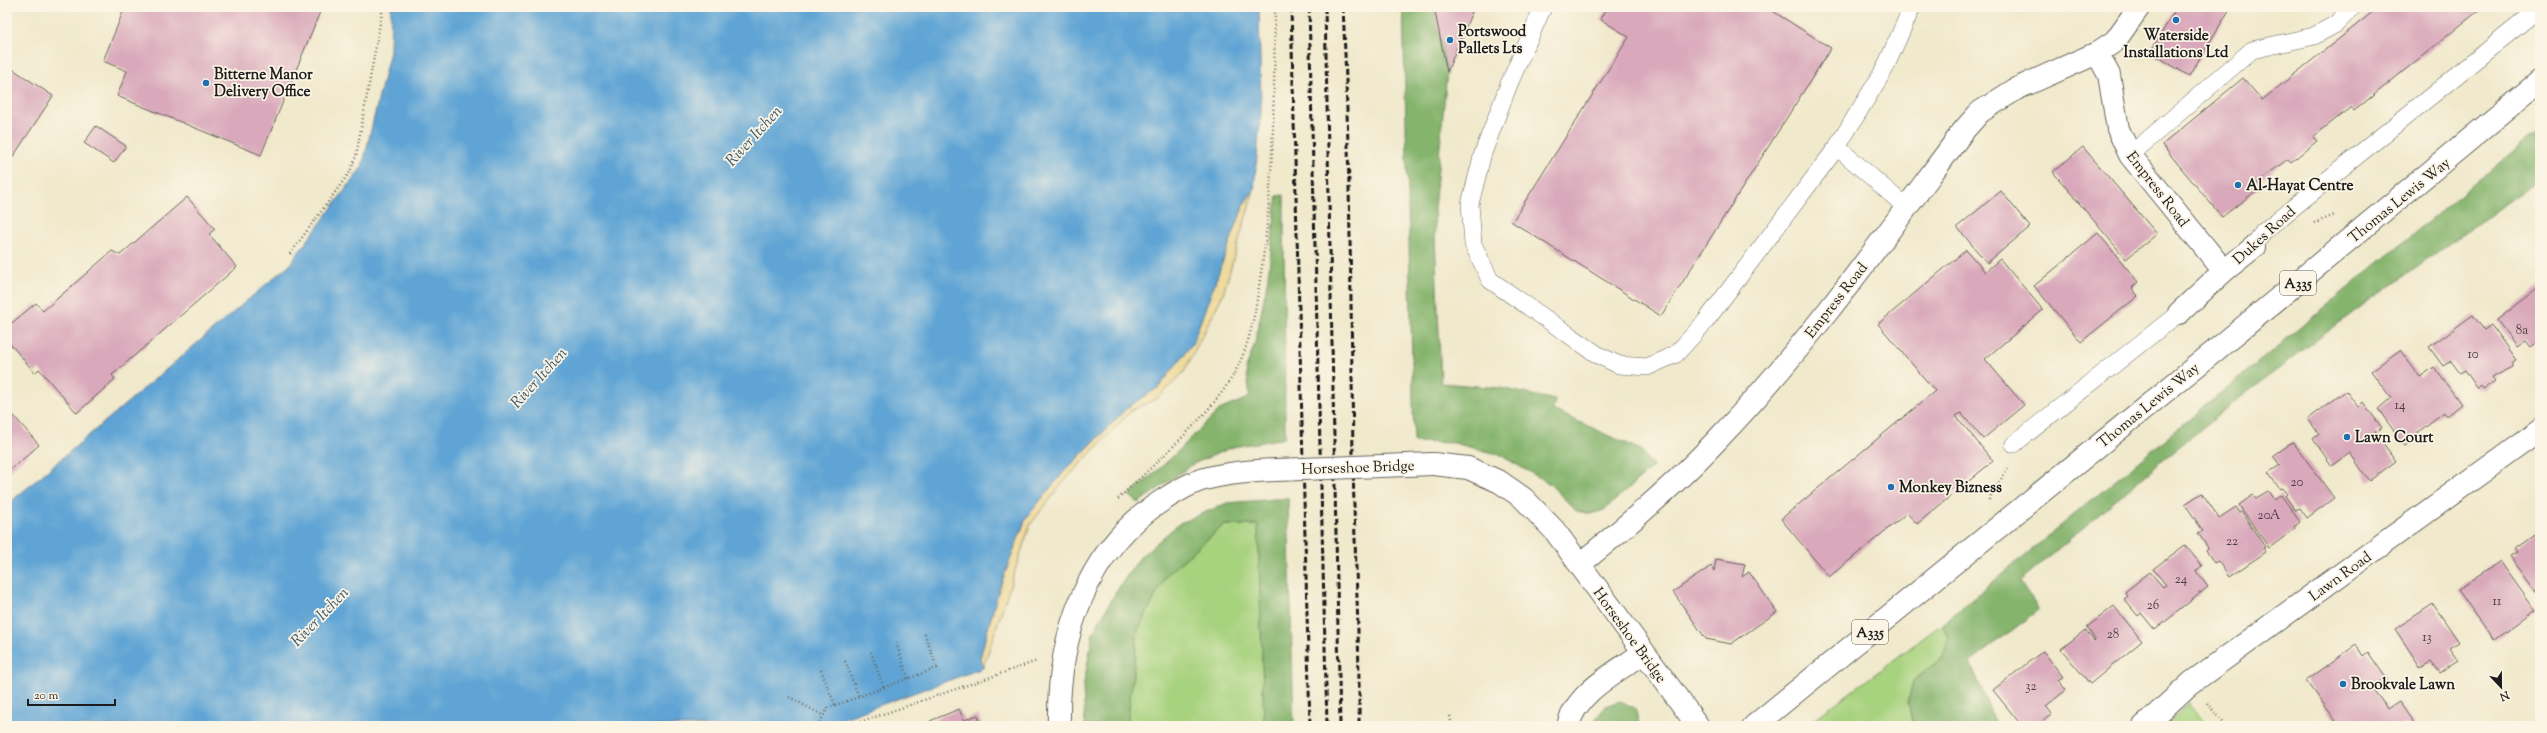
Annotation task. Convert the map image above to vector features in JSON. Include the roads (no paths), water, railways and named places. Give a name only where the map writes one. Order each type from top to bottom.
[{"type":"street","name":"Empress Road","points":[[1580,564],[1648,506],[1717,440],[1826,315],[1964,130],[1980,112],[2016,89],[2097,53],[2115,41],[2139,7]]},
{"type":"street","name":"Empress Road","points":[[2097,53],[2109,75],[2116,124],[2130,154],[2224,271]]},
{"type":"street","name":"Thomas Lewis Way","points":[[1754,726],[2368,225],[2540,82]]},
{"type":"street","name":"Dukes Road","points":[[2179,313],[2224,271],[2254,247]]},
{"type":"street","name":"Lawn Road","points":[[2144,726],[2191,683],[2540,430]]},
{"type":"street","name":"Horseshoe Bridge","points":[[1060,726],[1063,658],[1071,624],[1086,585],[1121,532],[1143,512],[1199,481],[1239,472],[1433,464],[1468,468],[1500,482],[1523,498],[1556,531],[1643,653],[1698,726]]},
{"type":"street","points":[[1568,726],[1575,709],[1591,691],[1643,653]]},
{"type":"lane","points":[[1544,7],[1509,84],[1483,153],[1470,204],[1473,244],[1490,280],[1598,355],[1619,365],[1647,367],[1676,354],[1705,322],[1837,147],[1884,70],[1912,7]]},
{"type":"lane","points":[[2130,154],[2252,50],[2314,36],[2336,24],[2353,7]]},
{"type":"lane","name":"Dukes Road","points":[[2254,247],[2263,232],[2535,12]]},
{"type":"lane","points":[[1837,147],[1906,207]]},
{"type":"lane","name":"Dukes Road","points":[[2014,444],[2179,313]]},
{"type":"water","name":"River Itchen","points":[[391,7],[1259,7],[1261,111],[1254,190],[1245,202],[1192,344],[1159,387],[1128,407],[1062,474],[1026,518],[998,592],[980,658],[983,668],[839,720],[835,726],[7,726],[7,505],[290,264],[362,167],[390,51]]},
{"type":"railway","points":[[1291,7],[1310,726]]},
{"type":"railway","points":[[1309,7],[1327,726]]},
{"type":"railway","points":[[1325,7],[1340,726]]},
{"type":"railway","points":[[1343,7],[1349,175],[1354,489],[1359,658],[1359,726]]},
{"type":"place","name":"Waterside Installations Ltd","points":[[2176,20]]},
{"type":"place","name":"Portswood Pallets Lts","points":[[1450,40]]},
{"type":"place","name":"Bitterne Manor Delivery Office","points":[[206,83]]},
{"type":"place","name":"Al-Hayat Centre","points":[[2238,185]]},
{"type":"place","name":"Lawn Court","points":[[2347,437]]},
{"type":"place","name":"Monkey Bizness","points":[[1891,487]]},
{"type":"place","name":"Brookvale Lawn","points":[[2343,684]]}]
